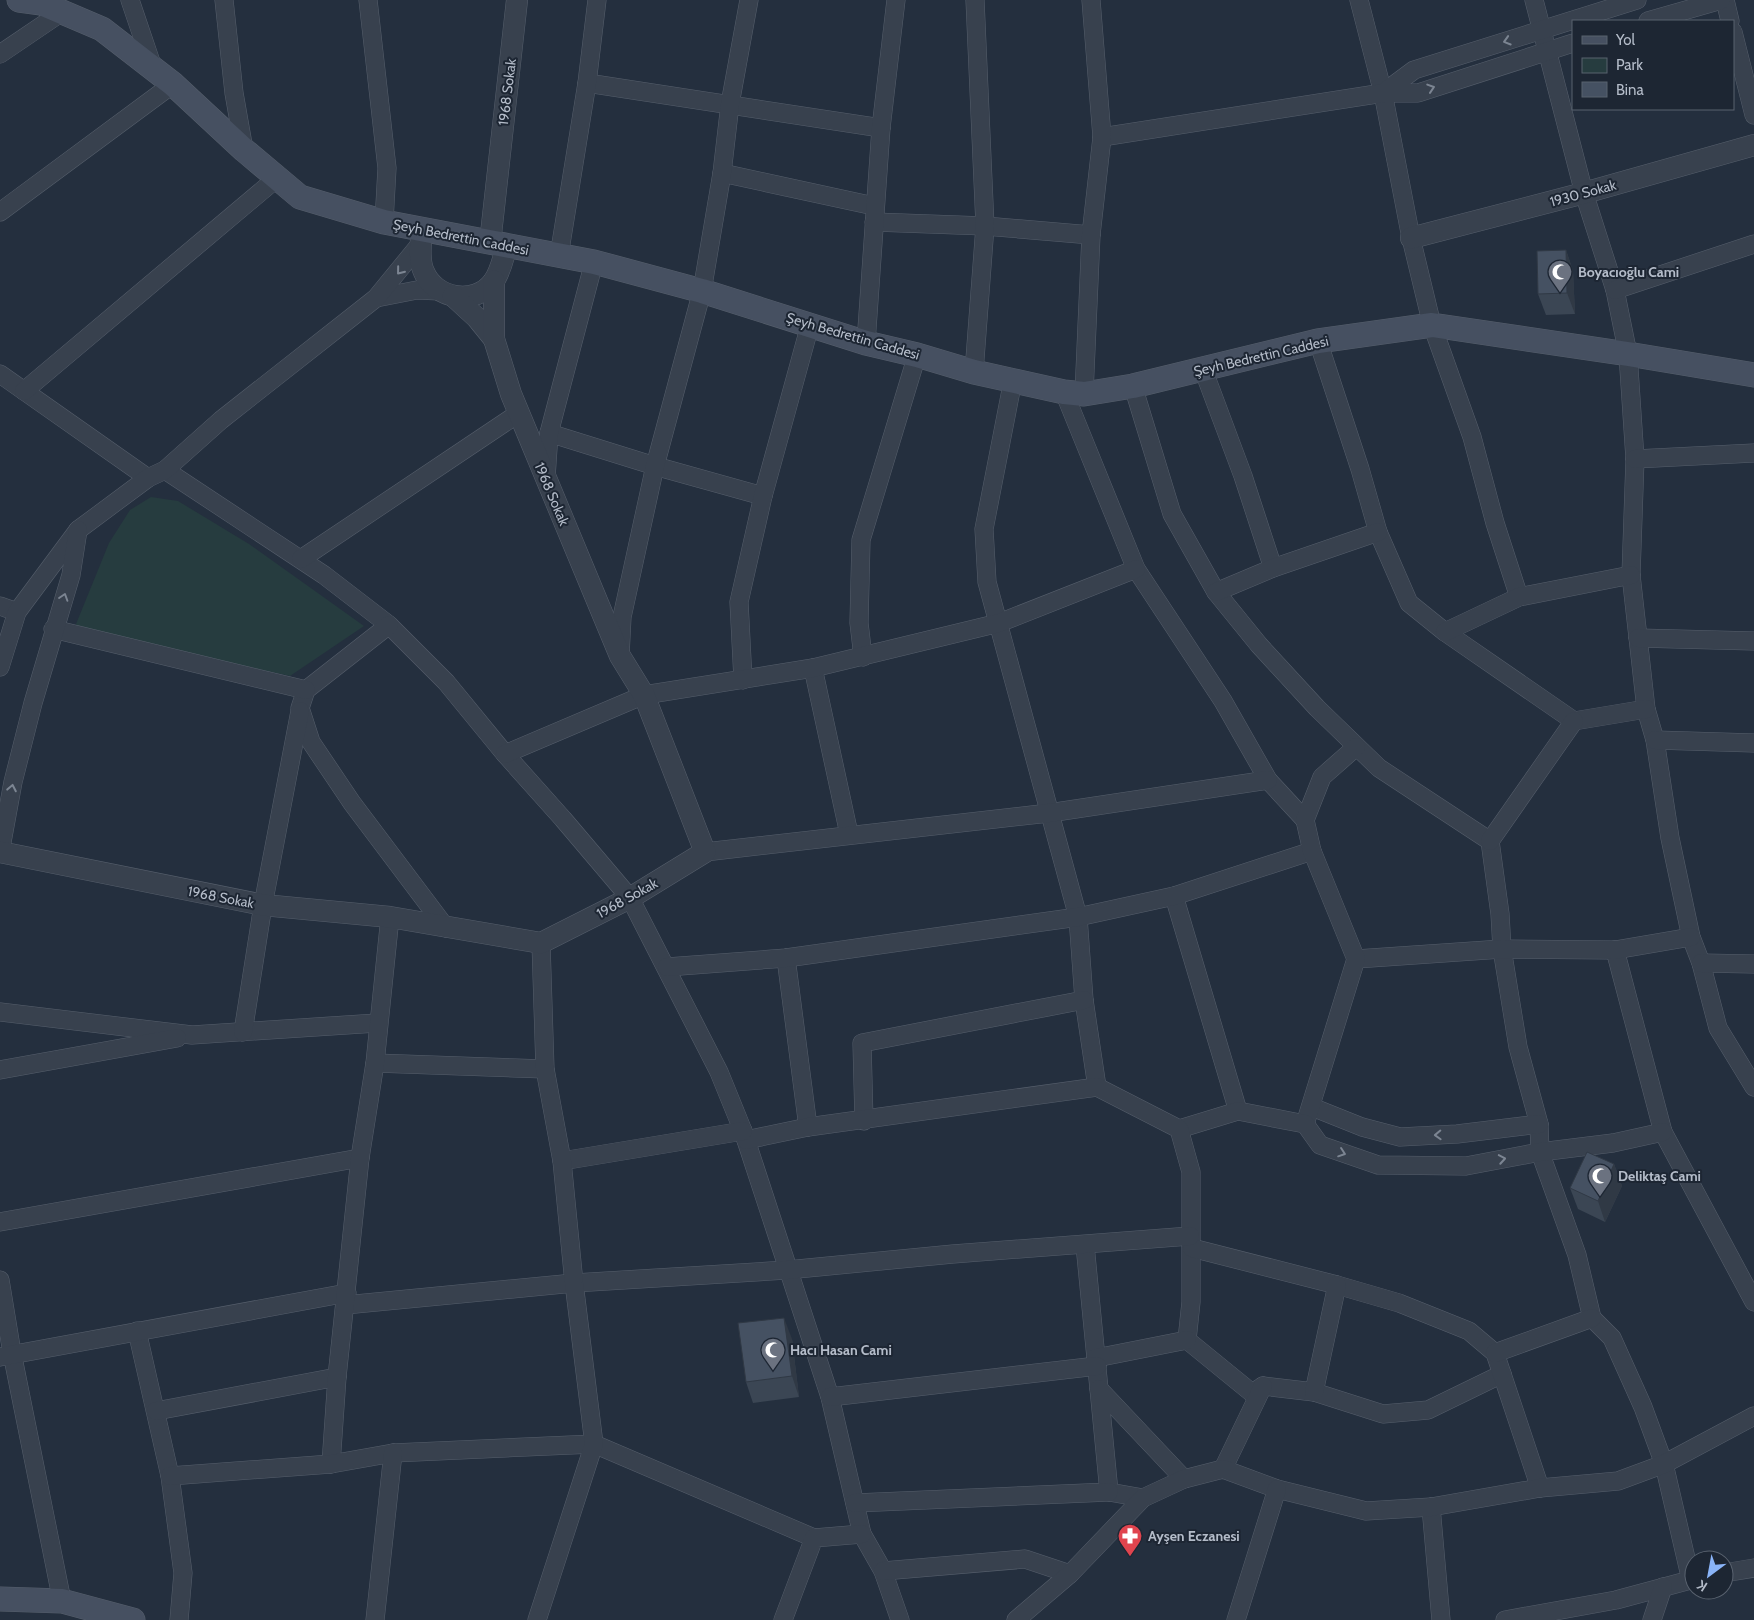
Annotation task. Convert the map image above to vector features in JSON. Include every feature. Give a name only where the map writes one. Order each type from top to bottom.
[{"type":"main road","name":"Şeyh Bedrettin Caddesi","points":[[19,0],[41,2],[102,29],[173,84],[244,150],[300,197],[384,222],[422,236],[498,244],[594,262],[702,291],[866,343],[917,354],[974,372],[1074,393],[1133,386],[1318,341],[1432,325],[1628,354],[1754,376]]},
{"type":"main road","points":[[0,1599],[62,1601],[106,1617],[133,1620]]},
{"type":"street","points":[[130,0],[153,68]]},
{"type":"street","points":[[224,0],[234,93],[244,150]]},
{"type":"street","points":[[368,0],[387,168],[384,222]]},
{"type":"street","name":"1968 Sokak","points":[[494,281],[518,0]]},
{"type":"street","points":[[559,256],[587,83],[597,0]]},
{"type":"street","points":[[620,656],[622,617],[655,466],[702,291],[722,173],[730,104],[749,0]]},
{"type":"street","points":[[866,343],[880,128],[896,0]]},
{"type":"street","points":[[974,372],[985,226],[976,0]]},
{"type":"street","points":[[1091,0],[1102,137],[1074,393],[1136,569],[1223,701],[1268,780],[1305,820],[1312,851],[1356,959],[1312,1108],[1305,1124]]},
{"type":"street","points":[[1359,0],[1383,92],[1411,238],[1432,325],[1472,437],[1495,523],[1519,597]]},
{"type":"street","points":[[1534,0],[1584,193],[1615,290],[1628,354],[1635,459],[1631,575],[1646,709],[1655,740],[1670,838],[1691,937],[1701,963],[1718,1028],[1754,1088]]},
{"type":"street","points":[[1574,20],[1637,0]]},
{"type":"street","points":[[1651,20],[1721,0]]},
{"type":"street","points":[[1725,0],[1730,20]]},
{"type":"street","points":[[0,54],[62,12]]},
{"type":"street","points":[[1383,92],[1414,70],[1572,21]]},
{"type":"street","points":[[1734,36],[1754,115]]},
{"type":"street","points":[[1102,137],[1383,92],[1418,92],[1572,43]]},
{"type":"street","points":[[587,83],[880,128]]},
{"type":"street","points":[[0,212],[173,84]]},
{"type":"street","name":"1930 Sokak","points":[[1411,238],[1584,193],[1754,145]]},
{"type":"street","points":[[722,173],[874,214],[1091,235]]},
{"type":"street","points":[[24,391],[277,178]]},
{"type":"street","points":[[422,236],[423,271],[446,294],[478,318],[494,339]]},
{"type":"street","points":[[0,667],[8,609],[78,530],[148,478],[165,470],[221,420],[376,298],[400,271],[422,236]]},
{"type":"street","points":[[1615,290],[1754,244]]},
{"type":"street","points":[[546,480],[549,433],[594,262]]},
{"type":"street","points":[[376,298],[417,290],[470,296],[483,291],[494,281]]},
{"type":"street","points":[[494,281],[494,339]]},
{"type":"street","points":[[743,680],[739,602],[763,496],[810,324]]},
{"type":"street","name":"1968 Sokak","points":[[0,852],[263,905],[390,917],[446,928],[541,942],[630,898],[705,852],[644,695],[620,656],[546,480],[519,413],[494,339]]},
{"type":"street","points":[[1318,341],[1360,469],[1378,532],[1409,603],[1445,632],[1574,721],[1646,709]]},
{"type":"street","points":[[863,656],[860,623],[861,540],[917,354]]},
{"type":"street","points":[[1203,369],[1242,476],[1272,568]]},
{"type":"street","points":[[0,374],[148,478]]},
{"type":"street","points":[[1013,380],[984,529],[987,582],[1078,917],[1084,1000],[1097,1087]]},
{"type":"street","points":[[1133,386],[1172,514],[1216,592],[1259,645],[1356,747],[1379,768],[1490,842]]},
{"type":"street","points":[[301,559],[519,413]]},
{"type":"street","points":[[549,433],[655,466],[763,496]]},
{"type":"street","points":[[1635,459],[1754,453]]},
{"type":"street","points":[[165,470],[301,559],[389,625],[446,682],[505,754],[630,898],[667,967],[719,1072],[745,1136],[787,1270],[830,1396],[862,1534],[883,1571],[900,1620]]},
{"type":"street","points":[[0,852],[13,782],[54,629],[71,575],[78,530]]},
{"type":"street","points":[[1216,592],[1272,568],[1378,532]]},
{"type":"street","points":[[505,754],[644,695],[812,668],[999,623],[1136,569]]},
{"type":"street","points":[[1445,632],[1519,597],[1631,575]]},
{"type":"street","points":[[243,1032],[263,905],[300,708],[306,690],[389,625]]},
{"type":"street","points":[[54,629],[306,690]]},
{"type":"street","points":[[1638,638],[1754,641]]},
{"type":"street","points":[[812,668],[849,834]]},
{"type":"street","points":[[300,708],[311,742],[352,803],[446,928]]},
{"type":"street","points":[[1574,721],[1490,842],[1500,914],[1502,949],[1518,1047],[1539,1124],[1540,1152],[1577,1255],[1592,1318],[1612,1338],[1643,1407],[1664,1464],[1685,1550]]},
{"type":"street","points":[[1655,740],[1754,743]]},
{"type":"street","points":[[1305,820],[1322,777],[1356,747]]},
{"type":"street","points":[[705,852],[849,834],[1049,813],[1268,780]]},
{"type":"street","points":[[667,967],[786,958],[1078,917],[1174,896],[1312,851]]},
{"type":"street","points":[[1174,896],[1238,1111]]},
{"type":"street","points":[[331,1464],[337,1377],[360,1158],[375,1062],[390,917]]},
{"type":"street","points":[[1356,959],[1502,949],[1616,950],[1691,937]]},
{"type":"street","points":[[537,1620],[594,1444],[574,1283],[562,1161],[545,1069],[541,942]]},
{"type":"street","points":[[1616,950],[1663,1132],[1754,1302]]},
{"type":"street","points":[[786,958],[808,1127]]},
{"type":"street","points":[[1701,963],[1754,964]]},
{"type":"street","points":[[864,1121],[862,1043],[1084,1000]]},
{"type":"street","points":[[0,1012],[197,1035]]},
{"type":"street","points":[[0,1070],[197,1035],[378,1023]]},
{"type":"street","points":[[375,1062],[545,1069]]},
{"type":"street","points":[[562,1161],[864,1121],[1097,1087],[1179,1129],[1238,1111],[1305,1124],[1320,1145],[1378,1165],[1466,1166],[1540,1152],[1613,1143],[1663,1132]]},
{"type":"street","points":[[1312,1108],[1362,1127],[1400,1137],[1457,1134],[1539,1124]]},
{"type":"street","points":[[1179,1129],[1191,1172],[1191,1302],[1186,1340]]},
{"type":"street","points":[[0,1222],[360,1158]]},
{"type":"street","points":[[6,1355],[137,1331],[346,1299],[787,1270],[954,1254],[1085,1245],[1191,1242],[1399,1303],[1468,1331],[1495,1353],[1540,1488]]},
{"type":"street","points":[[1085,1245],[1109,1492]]},
{"type":"street","points":[[0,1280],[6,1355],[62,1601]]},
{"type":"street","points":[[1314,1392],[1337,1285]]},
{"type":"street","points":[[1495,1353],[1592,1318]]},
{"type":"street","points":[[137,1331],[170,1476],[183,1573],[179,1620]]},
{"type":"street","points":[[830,1396],[1096,1362],[1186,1340]]},
{"type":"street","points":[[1186,1340],[1252,1393],[1263,1386],[1314,1392],[1383,1414],[1428,1410],[1502,1374]]},
{"type":"street","points":[[156,1411],[337,1377]]},
{"type":"street","points":[[1223,1469],[1263,1386]]},
{"type":"street","points":[[1099,1389],[1184,1479]]},
{"type":"street","points":[[1016,1620],[1070,1574],[1143,1498],[1184,1479],[1223,1469],[1277,1488],[1366,1511],[1431,1507],[1540,1488],[1618,1481],[1664,1464],[1754,1416]]},
{"type":"street","points":[[170,1476],[331,1464],[393,1453],[594,1444],[814,1538],[862,1534]]},
{"type":"street","points":[[375,1620],[393,1453]]},
{"type":"street","points":[[1236,1620],[1277,1488]]},
{"type":"street","points":[[855,1503],[1109,1492],[1143,1498]]},
{"type":"street","points":[[1431,1507],[1441,1620]]},
{"type":"street","points":[[783,1620],[814,1538]]},
{"type":"street","points":[[883,1571],[1026,1559],[1070,1574]]},
{"type":"street","points":[[1734,1571],[1754,1568]]},
{"type":"street","points":[[1505,1620],[1616,1600],[1684,1581]]},
{"type":"street","points":[[1652,1620],[1663,1587]]},
{"type":"green space","points":[[151,497],[178,501],[249,544],[364,626],[290,676],[74,629],[109,543],[130,510]]},
{"type":"building","points":[[1566,250],[1567,293],[1538,294],[1537,251]]},
{"type":"building","points":[[1587,1152],[1614,1164],[1598,1201],[1570,1188]]},
{"type":"building","points":[[784,1318],[792,1376],[746,1382],[738,1323]]},
{"type":"place","name":"Boyacıoğlu Cami","points":[[1560,293]]},
{"type":"place","name":"Deliktaş Cami","points":[[1600,1197]]},
{"type":"place","name":"Hacı Hasan Cami","points":[[773,1371]]},
{"type":"place","name":"Ayşen Eczanesi","points":[[1130,1557]]}]
